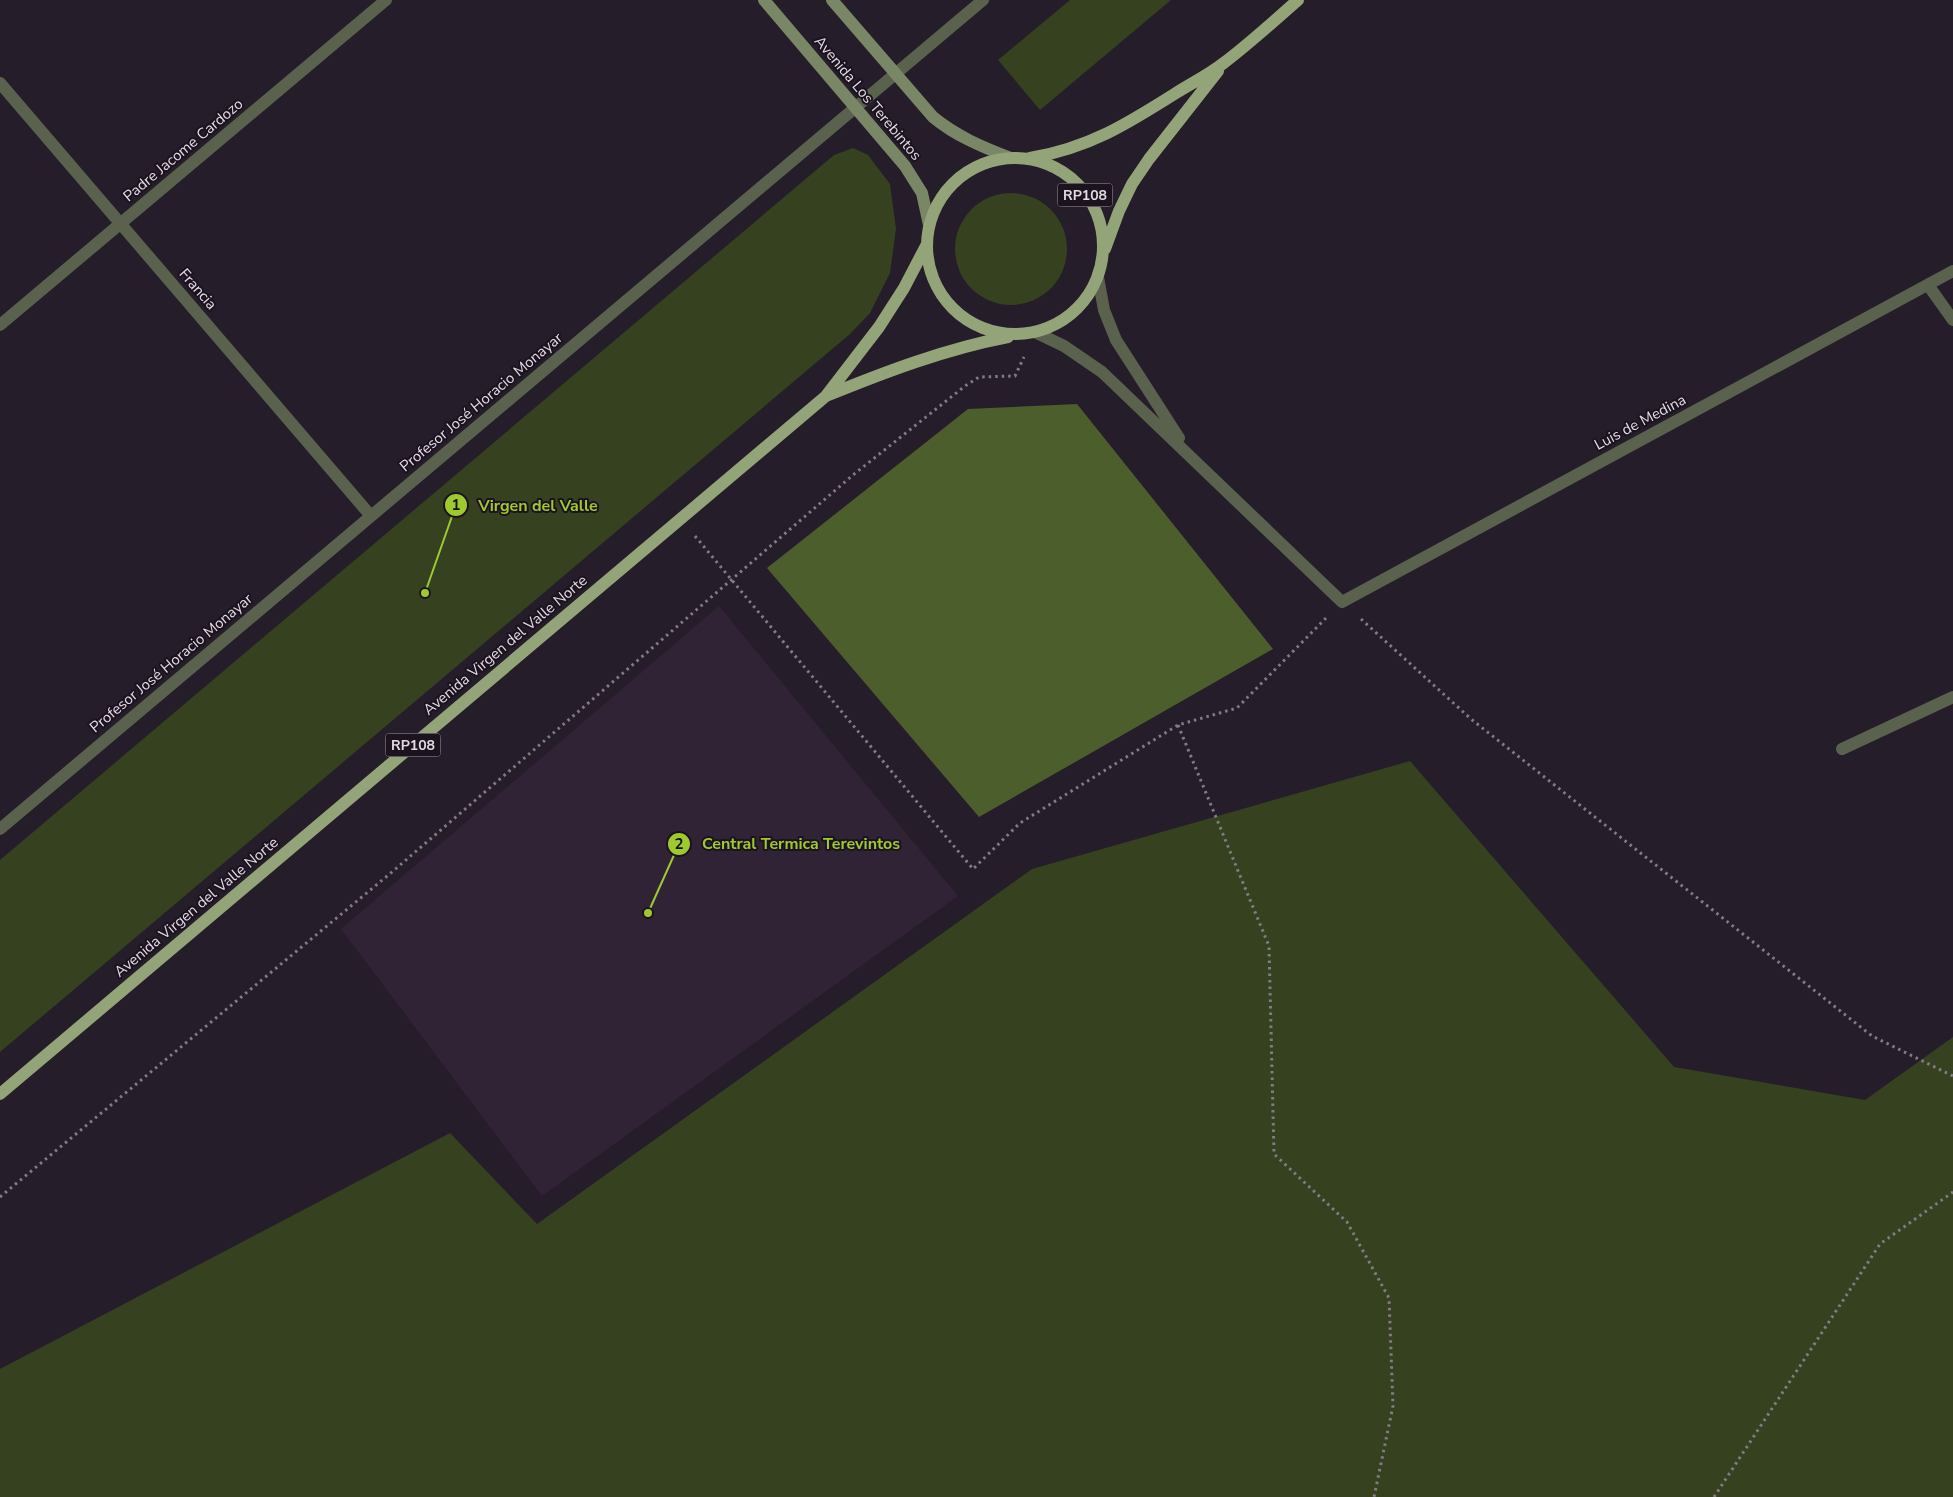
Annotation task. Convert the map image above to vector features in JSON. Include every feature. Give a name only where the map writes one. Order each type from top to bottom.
[{"type":"main road","name":"Avenida Los Terebintos","points":[[764,0],[905,166],[922,193],[929,225]]},
{"type":"main road","points":[[832,0],[933,116],[950,130],[982,147],[1011,158]]},
{"type":"main road","name":"RP108","points":[[1224,63],[1149,159],[1132,184],[1103,254],[1098,277],[1088,297],[1074,313],[1056,325],[1035,332],[1021,334],[992,331],[966,319],[944,299],[931,273],[927,244],[929,225],[940,199],[959,178],[983,164],[1011,158],[1054,154],[1106,135],[1131,122],[1224,63],[1298,0]]},
{"type":"main road","name":"RP108","points":[[1025,158],[1052,166],[1074,181],[1091,202],[1102,227],[1103,254]]},
{"type":"main road","name":"Avenida Virgen del Valle Norte","points":[[0,1094],[826,396],[879,327],[904,288],[927,244]]},
{"type":"main road","name":"Avenida Virgen del Valle Norte","points":[[826,396],[910,364],[963,347],[1021,334]]},
{"type":"street","name":"Padre Jacome Cardozo","points":[[0,325],[386,0]]},
{"type":"street","name":"Profesor José Horacio Monayar","points":[[0,829],[983,0]]},
{"type":"street","name":"Francia","points":[[0,83],[371,516]]},
{"type":"street","name":"Luis de Medina","points":[[1342,602],[1953,272]]},
{"type":"street","points":[[1098,277],[1104,310],[1116,340],[1193,458]]},
{"type":"street","points":[[1928,285],[1953,320]]},
{"type":"street","points":[[1035,332],[1064,346],[1102,372],[1342,602]]},
{"type":"street","points":[[1842,749],[1953,697]]},
{"type":"path","points":[[0,1197],[392,872],[853,475],[979,377],[1015,376],[1035,332]]},
{"type":"path","points":[[680,518],[973,869],[1020,823],[1178,725],[1237,708],[1342,602],[1471,719],[1872,1036],[1953,1076]]},
{"type":"path","points":[[1178,725],[1269,946],[1274,1154],[1347,1222],[1389,1298],[1393,1406],[1374,1497]]},
{"type":"path","points":[[1714,1497],[1880,1244],[1953,1192]]},
{"type":"shaded area","points":[[719,606],[958,896],[542,1196],[341,929]]},
{"type":"green space","points":[[1070,0],[1171,0],[1040,110],[998,60]]},
{"type":"green space","points":[[853,148],[868,155],[890,184],[896,229],[890,273],[870,313],[850,334],[0,1052],[0,860],[834,155]]},
{"type":"green space","points":[[1011,193],[1032,198],[1050,210],[1062,228],[1067,249],[1062,270],[1050,288],[1032,300],[1011,305],[990,300],[972,288],[960,270],[955,249],[960,228],[972,210],[990,198]]},
{"type":"green space","points":[[1077,404],[1273,649],[979,817],[767,568],[968,409]]},
{"type":"green space","points":[[1410,761],[1674,1067],[1865,1100],[1953,1037],[1953,1497],[0,1497],[0,1369],[450,1133],[537,1224],[1032,869]]},
{"type":"place","name":"Virgen del Valle","points":[[425,593]]},
{"type":"place","name":"Central Termica Terevintos","points":[[648,913]]}]
